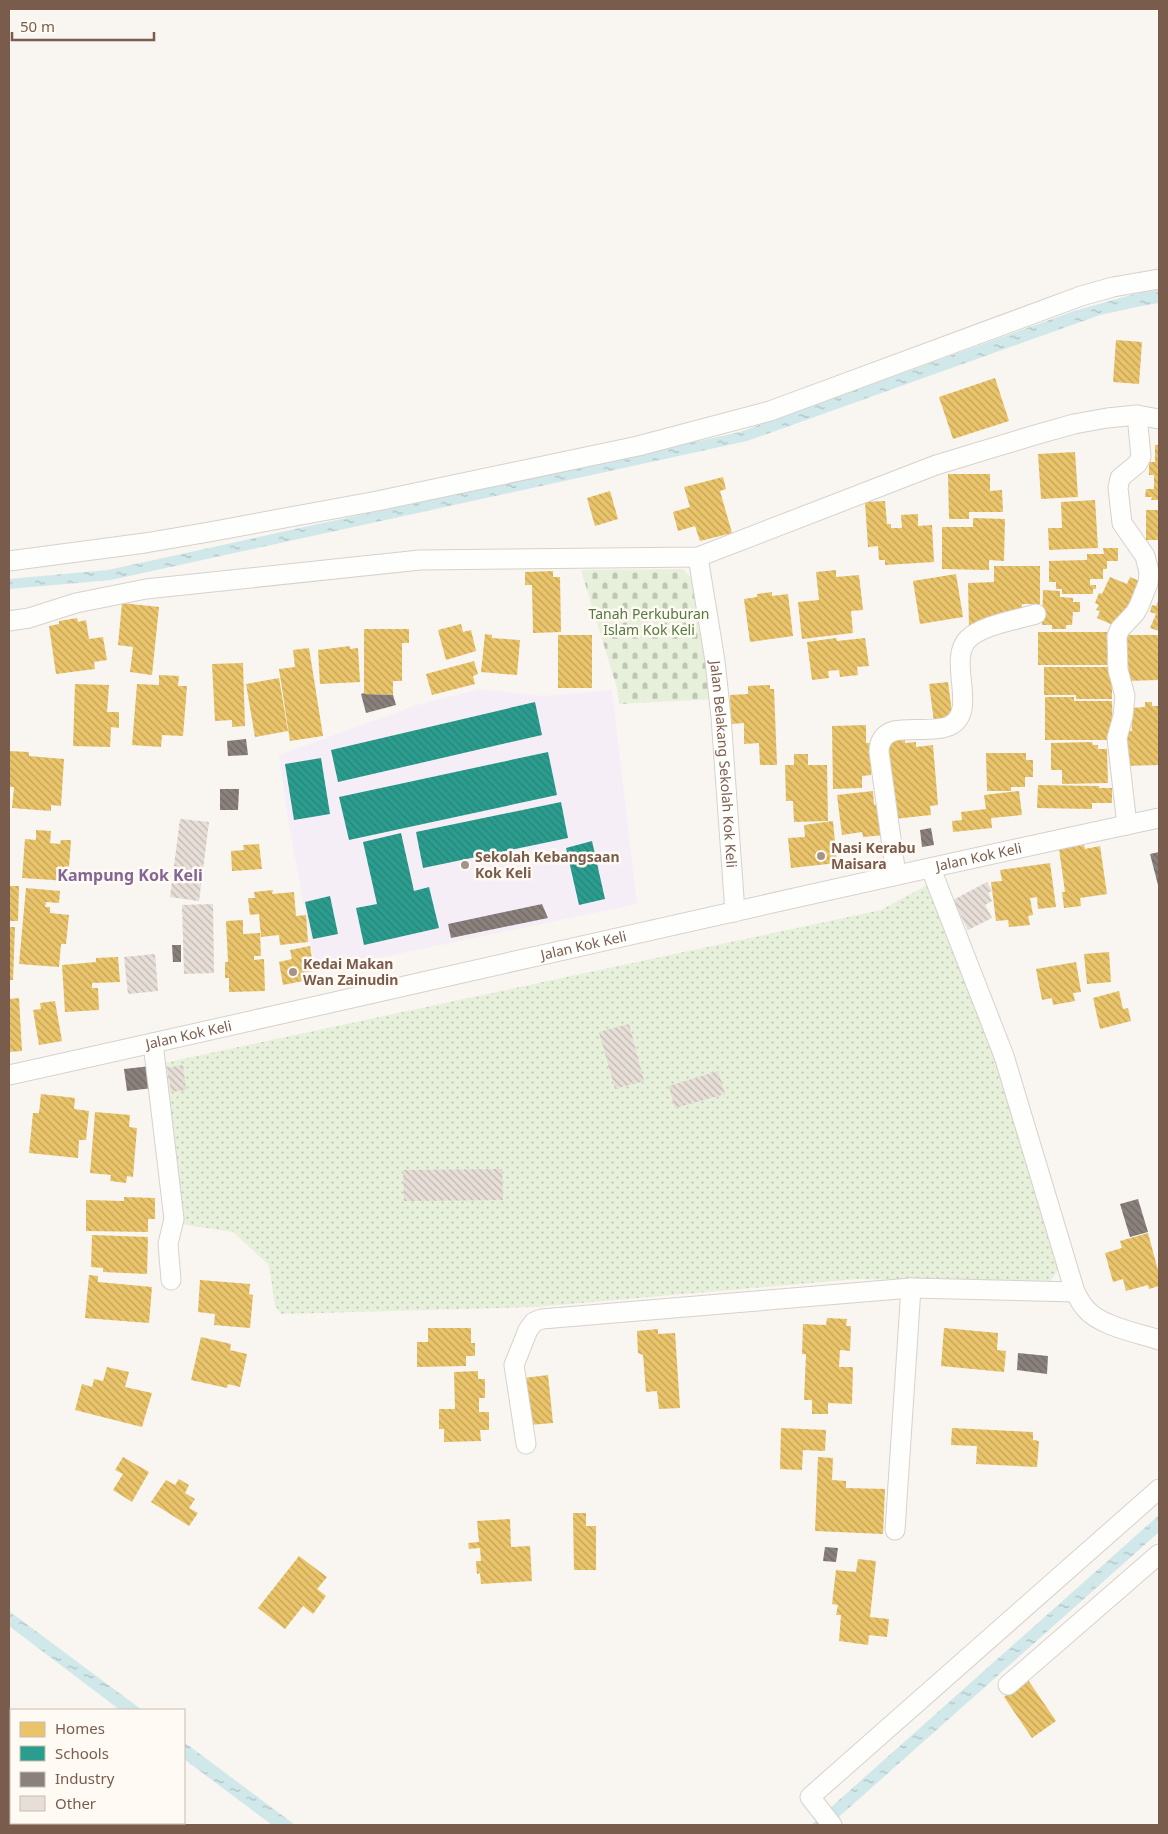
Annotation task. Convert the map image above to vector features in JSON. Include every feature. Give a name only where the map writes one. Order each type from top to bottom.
[{"type":"street","points":[[9,561],[136,545],[209,532],[377,501],[638,446],[770,411],[1082,296],[1113,287],[1159,279]]},
{"type":"street","points":[[1127,825],[1117,738],[1123,716],[1124,696],[1118,670],[1117,636],[1120,629],[1139,606],[1148,582],[1149,572],[1145,556],[1122,523],[1118,488],[1120,478],[1140,461],[1137,415]]},
{"type":"street","points":[[9,621],[28,618],[76,603],[146,589],[420,560],[698,557],[936,466],[1074,424],[1137,415],[1159,419]]},
{"type":"street","name":"Jalan Belakang Sekolah Kok Keli","points":[[698,557],[717,680],[735,912]]},
{"type":"street","points":[[896,875],[879,752],[882,738],[889,732],[894,731],[944,728],[959,719],[962,709],[961,653],[966,640],[986,628],[1036,614]]},
{"type":"street","name":"Jalan Kok Keli","points":[[9,1075],[896,875],[1159,818]]},
{"type":"street","points":[[931,868],[1004,1056],[1075,1292],[1086,1309],[1094,1316],[1107,1323],[1159,1340]]},
{"type":"street","points":[[153,1043],[174,1219],[168,1244],[171,1280]]},
{"type":"street","points":[[526,1444],[514,1365],[528,1330],[534,1322],[542,1319],[911,1288],[1075,1292]]},
{"type":"street","points":[[895,1530],[911,1288]]},
{"type":"street","points":[[832,1825],[810,1797],[1159,1489]]},
{"type":"street","points":[[1008,1685],[1159,1554]]},
{"type":"shaded area","name":"Sekolah Kebangsaan Kok Keli","points":[[480,689],[544,696],[612,690],[637,904],[316,971],[289,826],[279,755],[417,705]]},
{"type":"green space","name":"Tanah Perkuburan Islam Kok Keli","points":[[683,569],[694,581],[713,699],[619,704],[617,688],[581,570]]},
{"type":"green space","points":[[931,883],[994,1046],[1062,1265],[1050,1281],[856,1279],[534,1307],[281,1314],[275,1306],[269,1265],[233,1232],[181,1224],[164,1063],[881,910]]},
{"type":"water","points":[[1159,290],[1159,303],[1100,315],[747,441],[111,580],[9,589],[9,579],[108,570],[740,432],[1074,311],[1142,292]]},
{"type":"water","points":[[1159,1515],[1159,1532],[830,1825],[811,1825]]},
{"type":"water","points":[[9,1611],[141,1709],[119,1709],[9,1626]]},
{"type":"water","points":[[185,1743],[295,1825],[272,1825],[185,1760]]},
{"type":"building: Homes","points":[[1116,340],[1142,342],[1139,384],[1113,382]]},
{"type":"building: Homes","points":[[995,378],[1009,421],[953,439],[939,397]]},
{"type":"building: Homes","points":[[1155,445],[1159,445],[1159,500],[1151,500],[1152,497],[1145,497],[1146,489],[1154,489],[1154,475],[1149,475],[1149,462],[1155,462]]},
{"type":"building: Homes","points":[[1075,452],[1078,497],[1041,499],[1038,454]]},
{"type":"building: Homes","points":[[948,474],[990,474],[990,491],[1002,490],[1003,512],[969,512],[969,519],[949,519]]},
{"type":"building: Homes","points":[[723,477],[726,489],[720,491],[732,533],[700,541],[695,526],[678,531],[673,512],[690,507],[684,487]]},
{"type":"building: Homes","points":[[610,491],[618,519],[595,526],[587,498]]},
{"type":"building: Homes","points":[[1095,500],[1098,548],[1049,550],[1048,528],[1062,528],[1061,502]]},
{"type":"building: Homes","points":[[885,501],[887,524],[891,524],[891,528],[902,528],[901,515],[918,514],[918,526],[932,525],[934,562],[885,565],[885,560],[879,560],[878,546],[868,547],[865,502]]},
{"type":"building: Homes","points":[[1146,510],[1159,510],[1159,540],[1146,540]]},
{"type":"building: Homes","points":[[973,518],[1005,519],[1004,561],[989,560],[989,570],[942,569],[942,527],[973,527]]},
{"type":"building: Homes","points":[[1103,548],[1118,548],[1118,561],[1107,561],[1107,569],[1103,569],[1103,579],[1090,579],[1090,585],[1096,585],[1096,589],[1093,589],[1093,594],[1062,594],[1062,589],[1056,589],[1056,582],[1049,582],[1049,561],[1087,560],[1087,554],[1104,554]]},
{"type":"building: Homes","points":[[994,566],[1040,566],[1040,604],[1022,604],[1022,614],[969,627],[968,583],[994,582]]},
{"type":"building: Homes","points":[[836,570],[836,577],[859,575],[863,610],[851,611],[853,633],[802,639],[798,602],[819,600],[816,572]]},
{"type":"building: Homes","points":[[553,571],[553,577],[560,577],[561,632],[533,633],[532,585],[525,585],[525,572]]},
{"type":"building: Homes","points":[[956,574],[963,617],[920,624],[913,581]]},
{"type":"building: Homes","points":[[1110,577],[1127,584],[1130,577],[1144,583],[1123,621],[1115,626],[1097,618],[1100,611],[1096,610],[1099,605],[1095,603],[1099,593],[1102,594]]},
{"type":"building: Homes","points":[[1043,590],[1060,591],[1060,597],[1073,598],[1073,602],[1080,602],[1080,612],[1073,612],[1072,625],[1066,625],[1066,629],[1052,629],[1052,625],[1042,625]]},
{"type":"building: Homes","points":[[772,592],[772,596],[788,594],[793,636],[750,642],[744,599],[757,597],[757,594]]},
{"type":"building: Homes","points":[[1159,599],[1159,631],[1150,628],[1156,614],[1150,612],[1152,605],[1156,606]]},
{"type":"building: Homes","points":[[122,603],[159,607],[152,675],[130,672],[133,647],[118,645]]},
{"type":"building: Homes","points":[[77,618],[78,622],[86,620],[89,639],[103,637],[107,660],[94,662],[95,669],[56,674],[49,626],[59,624],[59,621]]},
{"type":"building: Homes","points":[[461,624],[463,632],[471,630],[476,651],[446,660],[438,630]]},
{"type":"building: Homes","points":[[364,629],[409,629],[409,643],[402,643],[402,681],[393,681],[393,695],[364,694]]},
{"type":"building: Homes","points":[[1038,632],[1107,632],[1107,665],[1038,665]]},
{"type":"building: Homes","points":[[485,634],[492,635],[492,638],[520,640],[517,675],[481,672]]},
{"type":"building: Homes","points":[[558,635],[592,635],[592,688],[558,688]]},
{"type":"building: Homes","points":[[1121,635],[1159,635],[1159,680],[1125,681]]},
{"type":"building: Homes","points":[[836,638],[837,641],[865,638],[869,666],[857,667],[858,675],[840,677],[839,670],[828,671],[829,678],[812,680],[807,642]]},
{"type":"building: Homes","points":[[350,646],[350,649],[358,648],[360,682],[320,684],[318,650]]},
{"type":"building: Homes","points":[[309,648],[323,736],[290,741],[279,669],[295,667],[293,650]]},
{"type":"building: Homes","points":[[474,661],[478,674],[473,676],[475,684],[432,695],[426,674]]},
{"type":"building: Homes","points":[[243,663],[245,726],[232,727],[232,720],[215,721],[212,664]]},
{"type":"building: Homes","points":[[1044,667],[1112,667],[1112,699],[1076,699],[1076,695],[1044,695]]},
{"type":"building: Homes","points":[[159,675],[179,676],[178,686],[187,686],[183,736],[162,735],[161,747],[132,745],[137,684],[159,685]]},
{"type":"building: Homes","points":[[279,678],[288,731],[255,737],[246,684]]},
{"type":"building: Homes","points":[[948,682],[953,720],[934,722],[929,684]]},
{"type":"building: Homes","points":[[75,684],[109,685],[107,712],[119,712],[119,728],[111,727],[110,747],[73,746]]},
{"type":"building: Homes","points":[[770,685],[770,689],[774,689],[777,765],[760,765],[759,743],[744,744],[744,723],[731,724],[730,695],[748,694],[748,686]]},
{"type":"building: Homes","points":[[1045,697],[1074,697],[1074,701],[1112,701],[1113,740],[1045,740]]},
{"type":"building: Homes","points":[[1145,702],[1152,702],[1152,706],[1159,706],[1159,765],[1124,766],[1122,737],[1128,736],[1128,731],[1132,731],[1131,708],[1145,707]]},
{"type":"building: Homes","points":[[866,725],[866,743],[871,743],[871,775],[862,776],[862,788],[833,789],[832,726]]},
{"type":"building: Homes","points":[[905,739],[905,743],[916,742],[916,747],[933,745],[938,805],[930,806],[931,815],[894,819],[886,740]]},
{"type":"building: Homes","points":[[1092,742],[1093,745],[1098,745],[1098,749],[1107,749],[1108,783],[1062,784],[1062,770],[1051,770],[1051,743]]},
{"type":"building: Homes","points":[[9,751],[29,752],[29,756],[64,759],[61,806],[51,805],[51,811],[12,808],[14,787],[9,787]]},
{"type":"building: Homes","points":[[986,753],[1026,753],[1026,760],[1033,760],[1033,777],[1025,777],[1025,787],[1011,787],[1011,791],[987,791]]},
{"type":"building: Homes","points":[[794,754],[808,754],[808,765],[827,765],[828,821],[794,822],[793,801],[786,801],[785,765],[794,765]]},
{"type":"building: Homes","points":[[1038,785],[1112,788],[1112,803],[1092,803],[1092,809],[1037,808]]},
{"type":"building: Homes","points":[[873,791],[874,805],[881,804],[885,835],[863,837],[862,832],[842,835],[837,795]]},
{"type":"building: Homes","points":[[1019,791],[1022,815],[991,818],[992,828],[953,832],[952,821],[962,820],[961,812],[986,809],[984,795]]},
{"type":"building: Homes","points":[[833,821],[837,863],[791,868],[788,838],[805,837],[804,825]]},
{"type":"building: Homes","points":[[36,830],[51,831],[50,843],[60,844],[61,840],[71,840],[68,881],[22,878],[25,839],[36,840]]},
{"type":"building: Homes","points":[[259,844],[262,869],[232,871],[231,851],[244,850],[243,845]]},
{"type":"building: Homes","points":[[1084,845],[1085,849],[1100,846],[1107,894],[1080,898],[1081,906],[1064,908],[1062,892],[1065,892],[1059,849]]},
{"type":"building: Homes","points":[[1050,863],[1056,907],[1038,909],[1037,897],[1030,898],[1033,915],[1028,916],[1030,925],[1009,927],[1008,920],[996,921],[991,882],[1002,881],[1000,870]]},
{"type":"building: Homes","points":[[9,886],[19,886],[18,921],[9,921]]},
{"type":"building: Homes","points":[[26,888],[60,891],[59,903],[46,902],[45,907],[50,907],[50,913],[69,915],[66,944],[61,944],[59,967],[19,964]]},
{"type":"building: Homes","points":[[273,890],[272,894],[294,892],[296,916],[306,915],[308,942],[280,945],[279,935],[261,937],[259,914],[250,915],[248,898],[255,898],[254,892]]},
{"type":"building: Homes","points":[[243,920],[243,934],[260,933],[261,956],[254,956],[254,960],[264,959],[265,991],[229,992],[229,978],[225,978],[225,962],[228,962],[226,921]]},
{"type":"building: Homes","points":[[9,927],[15,927],[13,980],[9,980]]},
{"type":"building: Homes","points":[[310,946],[314,971],[302,973],[303,981],[283,985],[279,962],[292,959],[290,950]]},
{"type":"building: Homes","points":[[1109,952],[1111,982],[1087,984],[1084,954]]},
{"type":"building: Homes","points":[[118,957],[120,982],[92,983],[92,988],[98,988],[99,1010],[65,1012],[62,965],[96,962],[96,958]]},
{"type":"building: Homes","points":[[1076,962],[1081,992],[1073,993],[1075,1001],[1053,1005],[1052,998],[1042,1000],[1036,969]]},
{"type":"building: Homes","points":[[1119,991],[1123,1009],[1128,1008],[1131,1021],[1100,1029],[1093,998]]},
{"type":"building: Homes","points":[[19,998],[22,1051],[9,1052],[9,999]]},
{"type":"building: Homes","points":[[55,1001],[62,1041],[39,1045],[33,1010],[41,1009],[40,1003]]},
{"type":"building: Homes","points":[[41,1094],[75,1098],[74,1109],[89,1111],[86,1140],[79,1140],[78,1158],[29,1153],[33,1113],[39,1113]]},
{"type":"building: Homes","points":[[95,1112],[130,1115],[129,1127],[137,1128],[133,1177],[127,1176],[126,1183],[110,1181],[111,1175],[90,1173]]},
{"type":"building: Homes","points":[[124,1197],[155,1198],[155,1219],[148,1219],[148,1232],[86,1231],[86,1200],[124,1201]]},
{"type":"building: Homes","points":[[1148,1233],[1159,1274],[1159,1286],[1149,1289],[1148,1285],[1126,1291],[1123,1279],[1113,1282],[1105,1253],[1122,1248],[1120,1241]]},
{"type":"building: Homes","points":[[92,1235],[148,1237],[147,1274],[103,1272],[103,1268],[91,1267]]},
{"type":"building: Homes","points":[[89,1275],[98,1276],[98,1282],[152,1287],[149,1323],[85,1318]]},
{"type":"building: Homes","points":[[200,1280],[250,1284],[249,1294],[253,1295],[250,1328],[214,1325],[215,1314],[198,1312]]},
{"type":"building: Homes","points":[[827,1318],[847,1319],[846,1326],[851,1326],[850,1351],[840,1350],[839,1367],[853,1367],[852,1404],[828,1403],[828,1414],[812,1414],[812,1400],[804,1400],[806,1354],[802,1354],[803,1324],[826,1325]]},
{"type":"building: Homes","points":[[428,1328],[471,1328],[471,1343],[475,1343],[475,1356],[466,1356],[466,1366],[417,1367],[417,1342],[428,1342]]},
{"type":"building: Homes","points":[[944,1328],[998,1333],[997,1350],[1006,1351],[1004,1372],[941,1366]]},
{"type":"building: Homes","points":[[658,1329],[658,1334],[675,1333],[680,1408],[659,1409],[657,1391],[646,1392],[643,1355],[638,1353],[637,1331]]},
{"type":"building: Homes","points":[[201,1337],[231,1344],[230,1350],[247,1354],[240,1387],[228,1384],[227,1388],[191,1380]]},
{"type":"building: Homes","points":[[107,1367],[129,1372],[125,1387],[152,1393],[142,1427],[75,1410],[82,1384],[92,1387],[94,1379],[103,1381]]},
{"type":"building: Homes","points":[[478,1371],[478,1379],[485,1379],[485,1398],[479,1398],[479,1412],[489,1412],[489,1430],[480,1430],[481,1441],[444,1442],[444,1429],[439,1429],[439,1409],[455,1409],[454,1372]]},
{"type":"building: Homes","points":[[548,1375],[553,1423],[529,1425],[524,1378]]},
{"type":"building: Homes","points":[[781,1428],[826,1430],[825,1451],[803,1450],[802,1470],[780,1469]]},
{"type":"building: Homes","points":[[952,1428],[1033,1432],[1033,1440],[1039,1441],[1037,1467],[976,1464],[977,1446],[951,1445]]},
{"type":"building: Homes","points":[[123,1457],[149,1472],[132,1502],[113,1490],[123,1474],[115,1470]]},
{"type":"building: Homes","points":[[818,1457],[833,1458],[832,1480],[846,1481],[846,1488],[885,1489],[883,1534],[815,1531]]},
{"type":"building: Homes","points":[[179,1479],[189,1485],[185,1493],[195,1499],[189,1508],[198,1513],[189,1526],[151,1502],[166,1480],[175,1485]]},
{"type":"building: Homes","points":[[573,1513],[586,1513],[586,1526],[596,1526],[596,1570],[574,1570]]},
{"type":"building: Homes","points":[[510,1519],[511,1547],[530,1546],[532,1581],[481,1584],[480,1573],[477,1574],[476,1561],[481,1561],[480,1548],[469,1549],[468,1543],[479,1542],[477,1521]]},
{"type":"building: Homes","points":[[299,1556],[327,1577],[317,1589],[326,1596],[313,1614],[303,1606],[285,1629],[258,1608]]},
{"type":"building: Homes","points":[[858,1559],[876,1561],[870,1617],[889,1619],[887,1637],[869,1635],[868,1645],[839,1641],[841,1615],[836,1615],[838,1605],[832,1604],[836,1570],[856,1572]]},
{"type":"building: Homes","points":[[1028,1680],[1056,1721],[1032,1738],[1004,1697]]},
{"type":"building: Schools","points":[[535,702],[542,735],[338,782],[331,750]]},
{"type":"building: Schools","points":[[548,752],[557,795],[349,840],[339,797]]},
{"type":"building: Schools","points":[[321,758],[330,814],[294,820],[285,764]]},
{"type":"building: Schools","points":[[561,802],[568,838],[423,868],[416,832]]},
{"type":"building: Schools","points":[[401,833],[414,891],[429,887],[439,928],[364,945],[356,908],[377,904],[363,842]]},
{"type":"building: Schools","points":[[592,841],[605,899],[579,905],[566,848]]},
{"type":"building: Schools","points":[[330,896],[338,934],[313,939],[305,902]]},
{"type":"building: Industry","points":[[361,694],[393,695],[396,705],[366,713]]},
{"type":"building: Industry","points":[[246,739],[248,755],[228,756],[227,741]]},
{"type":"building: Industry","points":[[220,789],[239,789],[238,810],[220,810]]},
{"type":"building: Industry","points":[[931,828],[934,845],[922,847],[920,830]]},
{"type":"building: Industry","points":[[1159,852],[1159,889],[1150,854]]},
{"type":"building: Industry","points":[[542,904],[548,918],[451,938],[448,924]]},
{"type":"building: Industry","points":[[172,945],[181,945],[181,962],[173,962]]},
{"type":"building: Industry","points":[[151,1066],[153,1088],[127,1091],[124,1069]]},
{"type":"building: Industry","points":[[1138,1199],[1148,1232],[1130,1237],[1120,1204]]},
{"type":"building: Industry","points":[[1018,1353],[1048,1356],[1047,1374],[1017,1370]]},
{"type":"building: Industry","points":[[825,1547],[838,1548],[836,1562],[823,1561]]},
{"type":"building: Other","points":[[180,819],[209,822],[199,901],[170,897]]},
{"type":"building: Other","points":[[987,882],[992,891],[988,893],[992,901],[985,905],[992,918],[968,930],[953,900]]},
{"type":"building: Other","points":[[213,904],[214,973],[184,974],[182,905]]},
{"type":"building: Other","points":[[155,954],[158,991],[128,994],[124,957]]},
{"type":"building: Other","points":[[629,1024],[644,1081],[615,1089],[599,1032]]},
{"type":"building: Other","points":[[183,1065],[186,1090],[171,1092],[167,1068]]},
{"type":"building: Other","points":[[718,1071],[725,1094],[675,1108],[669,1086]]},
{"type":"building: Other","points":[[502,1169],[503,1200],[404,1201],[403,1170]]},
{"type":"place","name":"Nasi Kerabu Maisara","points":[[821,856]]},
{"type":"place","name":"Sekolah Kebangsaan Kok Keli","points":[[465,865]]},
{"type":"place","name":"Kedai Makan Wan Zainudin","points":[[293,972]]},
{"type":"district","name":"Kampung Kok Keli","points":[[130,875]]}]
